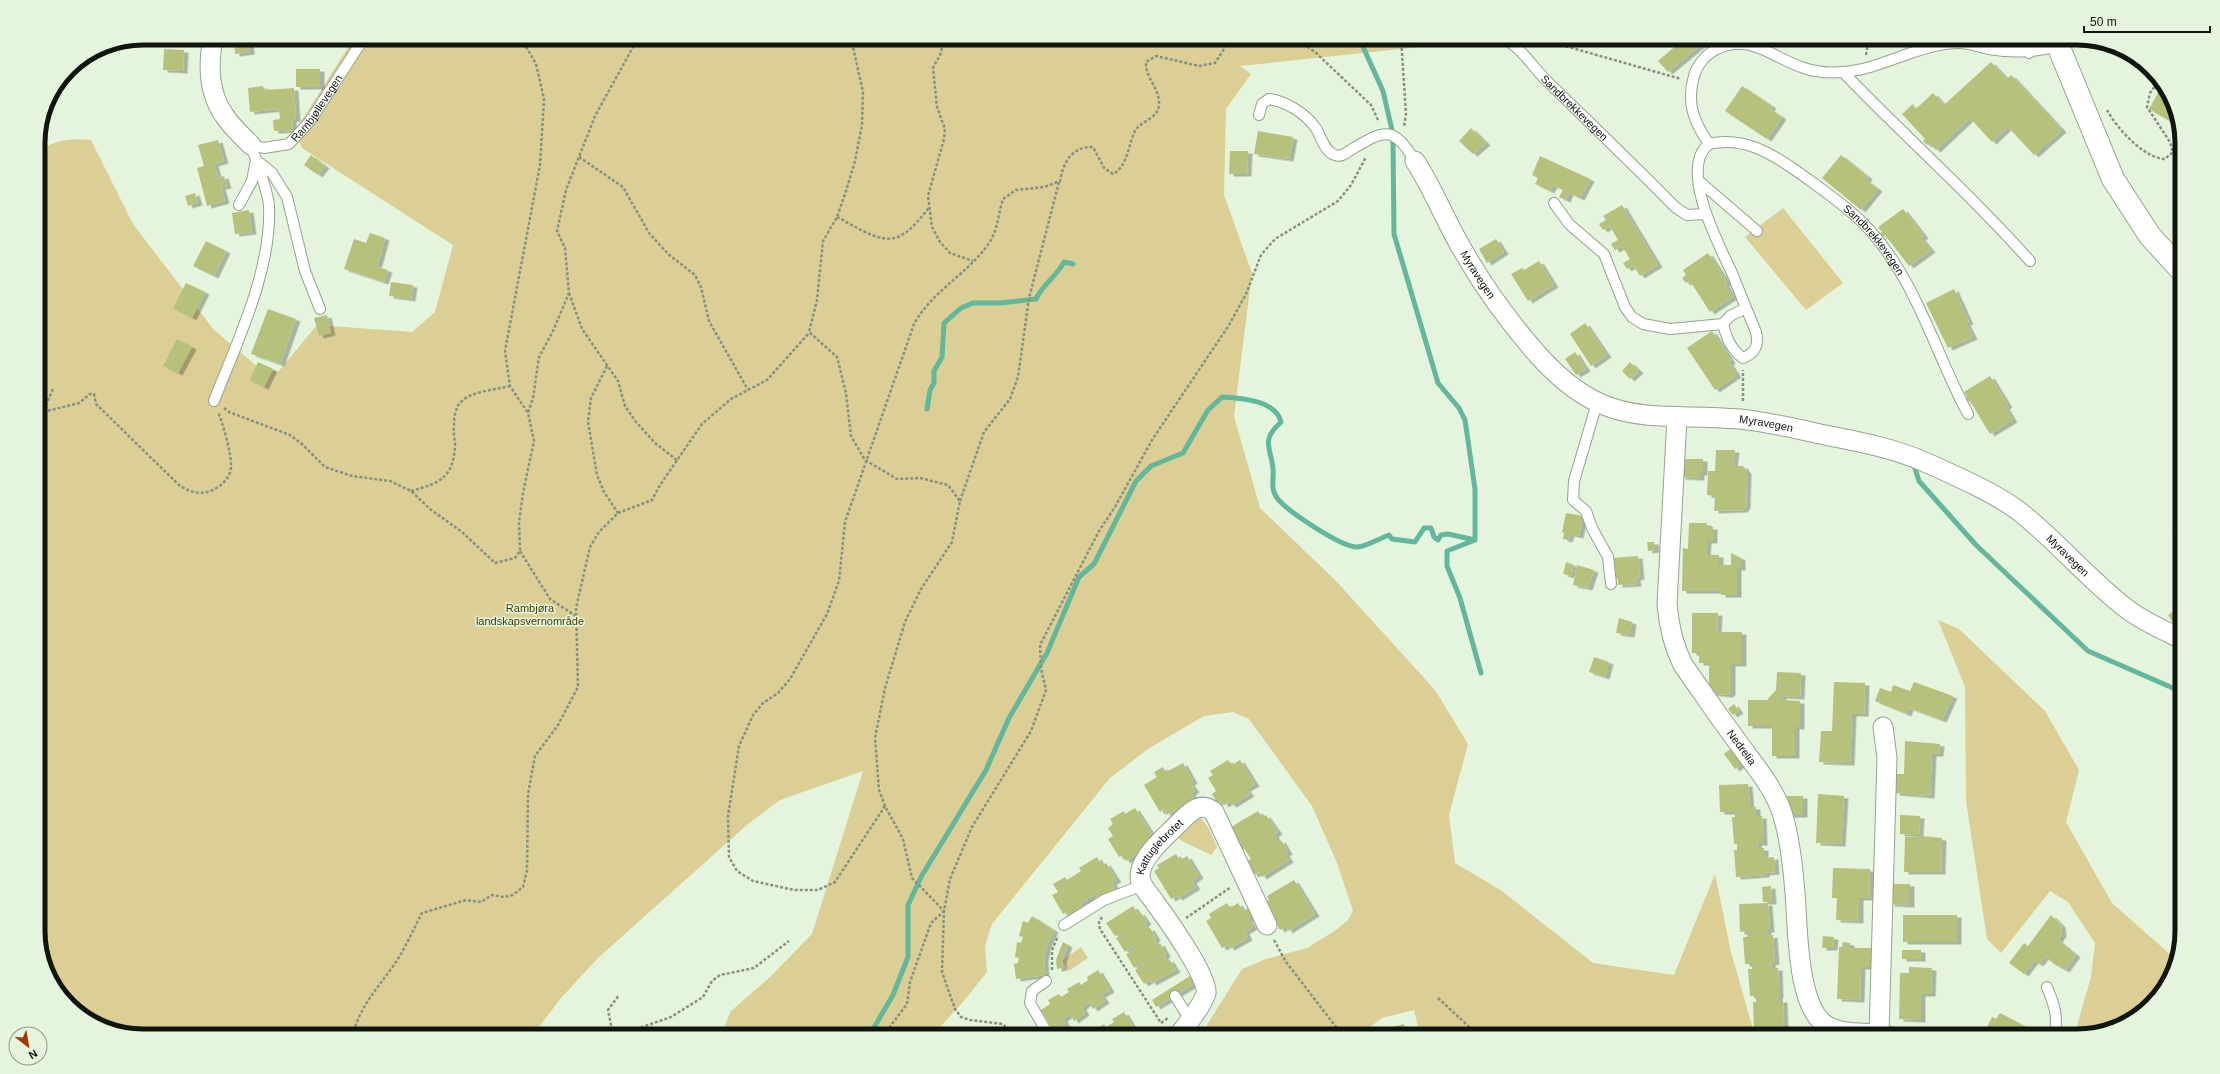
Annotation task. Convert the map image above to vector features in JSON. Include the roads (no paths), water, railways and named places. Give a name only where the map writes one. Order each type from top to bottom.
[{"type":"street","points":[[212,45],[210,58],[211,87],[224,115],[254,152]]},
{"type":"street","points":[[2057,45],[2113,179],[2150,236],[2175,264]]},
{"type":"street","name":"Myravegen","points":[[1415,161],[1428,180],[1465,254],[1504,312],[1540,356],[1580,392],[1597,403],[1612,409],[1639,415],[1740,420],[1848,439],[1926,462],[2003,501],[2020,512],[2098,584],[2128,609],[2148,623],[2175,636]]},
{"type":"street","name":"Nedrelia","points":[[1677,418],[1667,604],[1669,628],[1675,649],[1683,665],[1764,779],[1780,808],[1795,891],[1800,962],[1804,985],[1810,1004],[1818,1017],[1828,1027],[1836,1029]]},
{"type":"street","name":"Nedrelia","points":[[1883,726],[1887,758],[1883,1029]]},
{"type":"street","name":"Kattuglebrotet","points":[[1179,1029],[1182,1017],[1206,994],[1206,982],[1172,927],[1143,885],[1140,875],[1143,865],[1155,847],[1192,810],[1202,806],[1214,812],[1267,925]]},
{"type":"lane","name":"Rambjøllevegen","points":[[254,152],[264,148],[289,144],[310,121],[359,45]]},
{"type":"lane","name":"Sandbrekkevegen","points":[[1514,45],[1544,78],[1580,111],[1675,206],[1687,215],[1705,214]]},
{"type":"lane","points":[[1723,324],[1725,332],[1735,353],[1743,358],[1750,355],[1758,342],[1756,332],[1705,214],[1698,161],[1702,150],[1709,144],[1693,117],[1690,105],[1694,75],[1704,58],[1712,51],[1725,45]]},
{"type":"lane","points":[[1748,45],[1805,69],[1843,72],[1860,70],[1933,45]]},
{"type":"lane","points":[[1974,45],[1997,50],[2029,53],[2049,45]]},
{"type":"lane","points":[[2025,45],[2029,53]]},
{"type":"lane","points":[[1843,72],[1887,119],[1949,175],[2030,261]]},
{"type":"lane","points":[[1259,115],[1262,104],[1269,99],[1276,100],[1299,111],[1314,126],[1326,149],[1335,155],[1340,156],[1380,135],[1393,135],[1401,140],[1415,161]]},
{"type":"lane","name":"Sandbrekkevegen","points":[[1709,144],[1723,141],[1738,142],[1774,155],[1863,224],[1897,268],[1908,287],[1954,388],[1968,414]]},
{"type":"lane","points":[[239,205],[252,181],[254,152]]},
{"type":"lane","points":[[254,152],[272,173],[287,197],[305,270],[320,309]]},
{"type":"lane","points":[[214,401],[254,299],[266,251],[269,205],[254,152]]},
{"type":"lane","points":[[1700,182],[1757,230]]},
{"type":"lane","points":[[1554,203],[1570,224],[1604,254],[1625,307],[1632,317],[1643,324],[1670,329],[1723,324],[1730,316],[1746,308]]},
{"type":"lane","points":[[1597,403],[1574,481],[1573,500],[1586,511],[1592,528],[1608,557],[1611,584]]},
{"type":"lane","points":[[1064,925],[1109,898],[1143,885]]},
{"type":"lane","points":[[1045,1029],[1030,1003],[1032,992],[1046,981]]},
{"type":"lane","points":[[2047,987],[2055,1008],[2057,1019],[2055,1029]]},
{"type":"lane","points":[[1175,996],[1182,1017]]},
{"type":"waterway","points":[[1362,45],[1383,91],[1392,130]]},
{"type":"waterway","points":[[873,1029],[893,995],[908,957],[908,905],[921,877],[986,770],[1009,718],[1047,653],[1079,577],[1094,564],[1136,481],[1151,466],[1183,453],[1208,410],[1222,397],[1238,398],[1256,402],[1272,409],[1278,415],[1281,422],[1271,434],[1268,444],[1272,461],[1273,487],[1275,494],[1277,498],[1291,511],[1327,535],[1357,547],[1361,547],[1389,535],[1392,539],[1415,542],[1424,528],[1431,528],[1434,537],[1438,540],[1441,535],[1448,534],[1475,540],[1475,489],[1465,420],[1459,408],[1438,383],[1394,234],[1393,141]]},
{"type":"waterway","points":[[927,409],[930,390],[934,383],[934,371],[942,357],[944,323],[961,308],[973,303],[1001,303],[1036,299],[1042,289],[1058,272],[1064,262],[1073,264]]},
{"type":"waterway","points":[[1913,462],[1919,481],[1976,545],[2088,651],[2175,689]]},
{"type":"waterway","points":[[1475,540],[1447,551],[1447,566],[1460,598],[1481,673]]},
{"type":"park label","name":"Rambjøra landskapsvernområde","points":[[530,614]]}]
